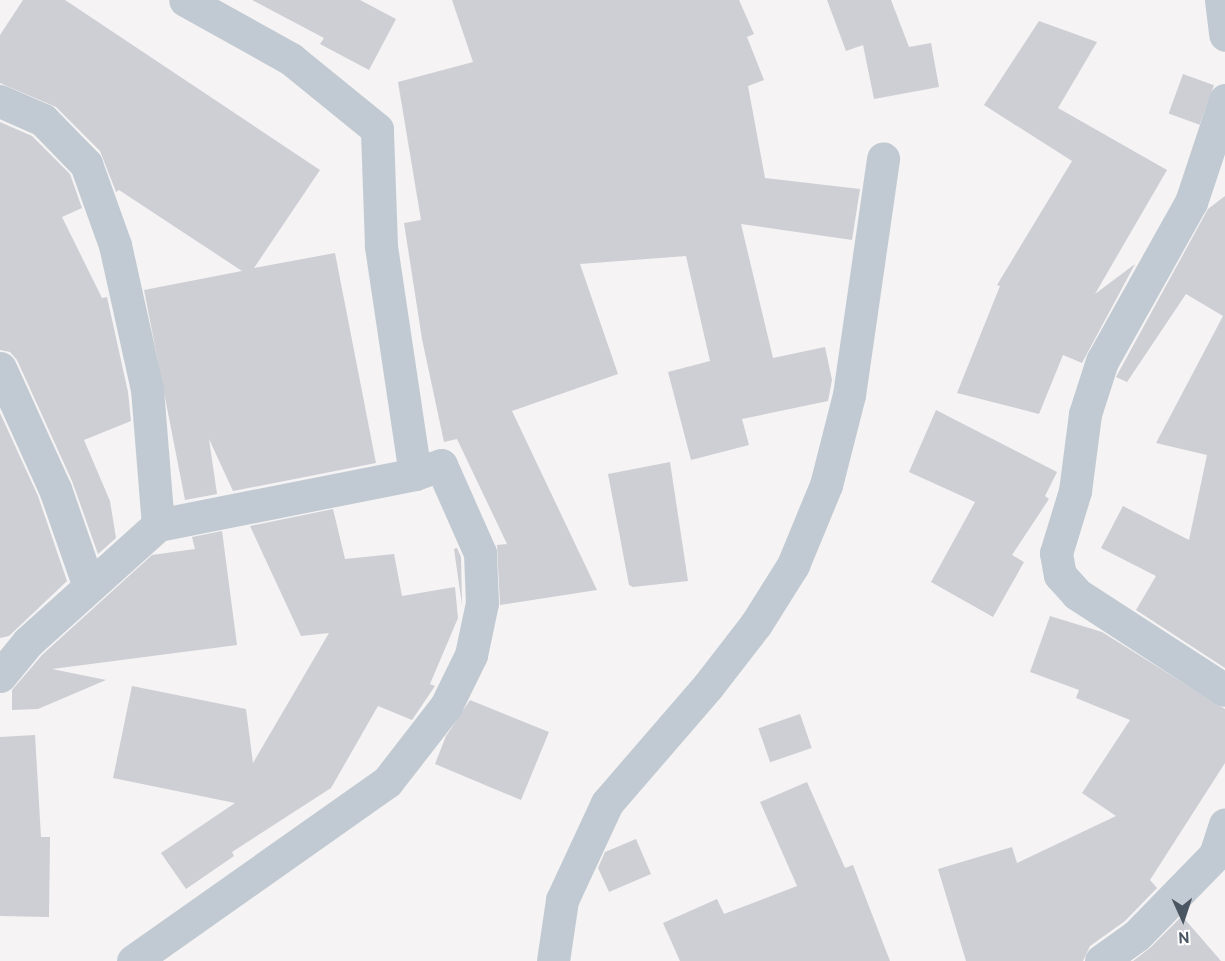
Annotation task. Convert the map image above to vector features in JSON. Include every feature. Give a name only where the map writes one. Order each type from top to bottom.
[{"type":"street","points":[[185,0],[291,59],[377,129],[381,246],[416,474]]},
{"type":"street","points":[[1221,0],[1225,35]]},
{"type":"street","points":[[1225,100],[1191,202],[1102,361],[1085,414],[1075,491],[1056,553],[1060,575],[1077,594],[1225,690]]},
{"type":"street","points":[[0,101],[43,120],[86,164],[115,244],[147,389],[158,525]]},
{"type":"street","points":[[552,961],[562,900],[607,802],[708,686],[756,624],[793,565],[822,495],[849,395],[883,158]]},
{"type":"street","points":[[0,368],[55,489],[88,584]]},
{"type":"street","points":[[0,676],[28,642],[88,584],[158,525],[416,474],[441,465],[480,553],[482,603],[471,655],[446,706],[387,782],[133,961]]},
{"type":"street","points":[[1101,961],[1137,935],[1220,852],[1225,825]]},
{"type":"building","points":[[23,0],[65,0],[320,170],[254,268],[335,253],[376,463],[233,491],[209,439],[217,494],[185,500],[144,290],[242,271],[119,190],[116,192],[100,151],[56,107],[0,83],[0,35]]},
{"type":"building","points":[[252,0],[360,0],[396,19],[369,70],[320,44],[324,38]]},
{"type":"building","points":[[452,0],[739,0],[754,34],[747,37],[764,80],[748,86],[765,178],[860,189],[852,240],[741,224],[773,358],[825,347],[832,380],[828,401],[742,419],[749,445],[691,460],[668,372],[710,361],[686,256],[580,264],[618,374],[512,411],[597,590],[500,605],[497,545],[507,544],[457,439],[444,442],[422,339],[404,223],[421,220],[398,82],[473,62]]},
{"type":"building","points":[[827,0],[891,0],[909,47],[931,43],[939,87],[874,99],[863,45],[846,51]]},
{"type":"building","points":[[1039,21],[1097,42],[1058,108],[1167,170],[1095,294],[1135,264],[1082,363],[1063,355],[1039,414],[957,393],[1000,286],[997,285],[1072,161],[984,105]]},
{"type":"building","points":[[1183,74],[1214,85],[1200,125],[1169,113]]},
{"type":"building","points":[[0,122],[32,136],[70,174],[82,208],[62,217],[102,298],[107,297],[128,392],[131,421],[84,440],[110,501],[116,538],[98,554],[72,481],[17,360],[10,352],[0,350]]},
{"type":"building","points":[[1225,196],[1225,668],[1136,610],[1156,576],[1101,548],[1123,506],[1189,540],[1207,455],[1156,443],[1223,316],[1186,294],[1127,382],[1116,377],[1208,209]]},
{"type":"building","points":[[936,410],[1057,472],[1045,496],[1049,499],[1012,555],[1024,562],[993,617],[931,582],[975,502],[909,472]]},
{"type":"building","points":[[0,413],[38,496],[67,581],[9,636],[0,638]]},
{"type":"building","points":[[670,462],[688,581],[633,587],[629,585],[608,474]]},
{"type":"building","points":[[333,509],[345,559],[394,554],[402,596],[455,587],[458,618],[430,684],[435,686],[412,720],[378,706],[331,788],[232,852],[234,856],[186,889],[161,853],[235,803],[113,778],[132,686],[246,709],[253,763],[329,633],[301,636],[250,526]]},
{"type":"building","points":[[222,531],[237,645],[52,669],[106,680],[38,709],[12,710],[12,690],[42,655],[152,555],[195,549],[192,537]]},
{"type":"building","points":[[457,548],[461,557],[462,605],[454,549]]},
{"type":"building","points":[[1050,616],[1102,632],[1225,709],[1225,763],[1150,880],[1157,888],[1125,921],[1090,946],[1083,961],[966,961],[938,869],[1012,847],[1017,863],[1116,816],[1082,793],[1130,720],[1076,698],[1079,690],[1030,672]]},
{"type":"building","points":[[470,700],[549,732],[521,800],[435,764],[446,736]]},
{"type":"building","points":[[800,714],[812,748],[770,762],[758,728]]},
{"type":"building","points":[[35,735],[41,837],[50,837],[49,917],[0,916],[0,737]]},
{"type":"building","points":[[807,782],[845,868],[853,865],[890,961],[680,961],[663,923],[717,899],[724,914],[797,886],[760,802]]},
{"type":"building","points":[[636,839],[651,874],[609,892],[598,868],[605,852]]},
{"type":"building","points":[[1182,916],[1221,961],[1133,961],[1150,948]]}]
